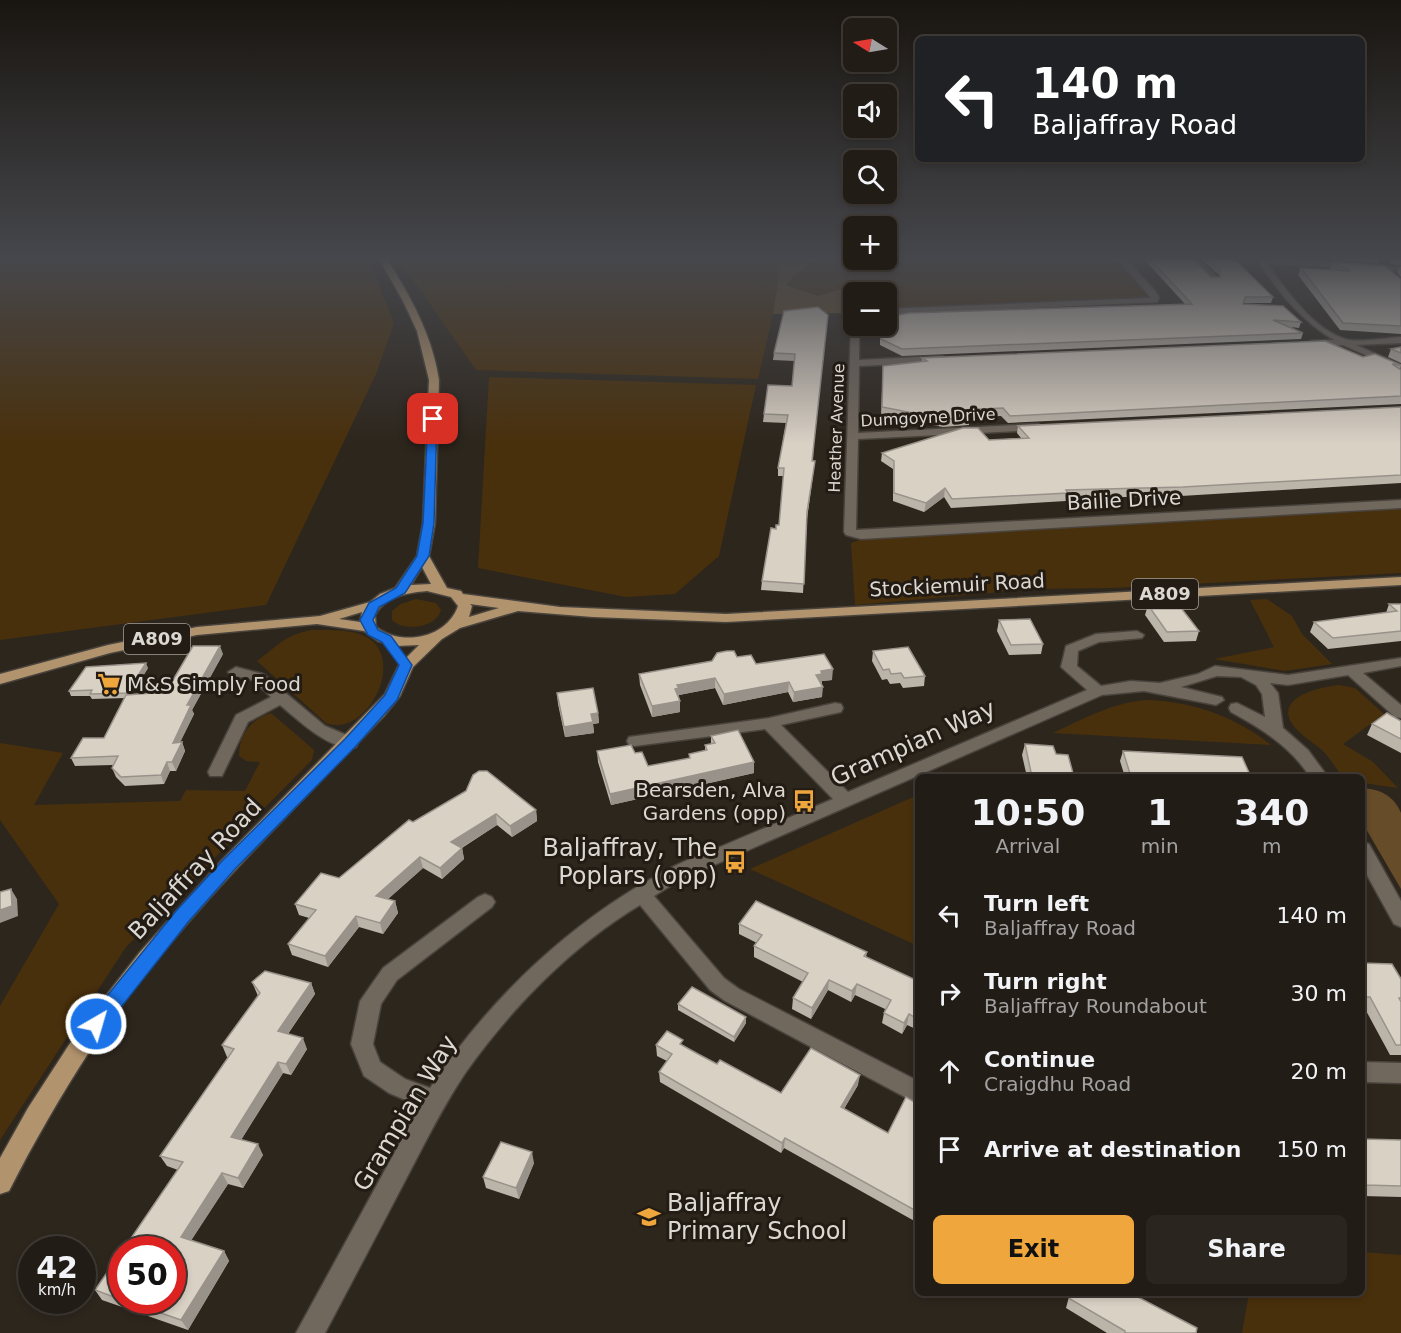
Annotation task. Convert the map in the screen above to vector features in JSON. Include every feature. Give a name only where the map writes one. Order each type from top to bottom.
[{"type":"main road","points":[[400,591],[423,556],[429,523],[434,380],[432,359],[415,319]]},
{"type":"main road","points":[[423,556],[440,588]]},
{"type":"main road","name":"Stockiemuir Road","points":[[440,588],[461,598],[515,608],[632,616],[726,618],[1401,581]]},
{"type":"main road","points":[[406,665],[386,639],[369,627],[367,620],[374,605],[400,591],[428,587],[440,588]]},
{"type":"main road","points":[[458,624],[464,615],[465,606],[461,598]]},
{"type":"main road","name":"A809","points":[[0,679],[108,649],[197,631],[317,620],[374,605]]},
{"type":"main road","name":"Stockiemuir Road","points":[[437,636],[458,624],[515,608]]},
{"type":"main road","name":"A809","points":[[317,620],[369,627]]},
{"type":"main road","points":[[386,639],[411,641],[437,636]]},
{"type":"main road","name":"Baljaffray Road","points":[[0,1182],[36,1116],[84,1041],[147,958],[229,865],[350,743],[392,696],[406,665],[437,636]]},
{"type":"street","points":[[1310,319],[1347,343],[1401,368]]},
{"type":"street","name":"Heather Avenue","points":[[850,532],[854,336]]},
{"type":"street","points":[[1297,345],[1401,340]]},
{"type":"street","points":[[853,363],[955,358]]},
{"type":"street","name":"Dumgoyne Drive","points":[[852,436],[1048,426]]},
{"type":"street","name":"Bailie Drive","points":[[850,532],[861,535],[1401,504]]},
{"type":"street","points":[[1098,691],[1069,667],[1071,649],[1096,638],[1137,635]]},
{"type":"street","points":[[1270,698],[1288,680],[1401,662]]},
{"type":"street","name":"Grampian Way","points":[[1163,686],[1223,670],[1253,677],[1288,680]]},
{"type":"street","points":[[1351,670],[1401,713]]},
{"type":"street","points":[[236,672],[258,677],[319,730],[350,743]]},
{"type":"street","points":[[1203,677],[1205,690],[1216,700]]},
{"type":"street","points":[[1253,677],[1261,682],[1270,698],[1275,728]]},
{"type":"street","name":"Grampian Way","points":[[310,1333],[435,1101],[459,1064],[509,1003],[563,950],[607,915],[673,875],[1098,691],[1136,685],[1163,686],[1237,708],[1275,728],[1303,755],[1317,774]]},
{"type":"street","points":[[216,772],[242,719],[281,698]]},
{"type":"street","name":"Grampian Way","points":[[1237,708],[1254,709],[1270,698]]},
{"type":"street","points":[[635,741],[769,723],[835,708]]},
{"type":"street","points":[[769,723],[846,800]]},
{"type":"street","points":[[1365,854],[1401,918]]},
{"type":"street","points":[[641,893],[703,969],[724,990],[915,1091]]},
{"type":"street","points":[[435,1101],[397,1086],[372,1069],[362,1044],[371,1001],[390,974],[485,902]]},
{"type":"street","points":[[1365,1072],[1401,1073]]},
{"type":"shaded area","points":[[0,319],[393,319],[394,323],[376,374],[266,605],[0,640]]},
{"type":"shaded area","points":[[440,319],[772,319],[758,379],[476,370]]},
{"type":"shaded area","points":[[489,377],[756,385],[719,556],[675,594],[626,597],[478,568]]},
{"type":"shaded area","points":[[1401,509],[1401,573],[1112,588],[1034,589],[855,605],[851,543],[866,538]]},
{"type":"shaded area","points":[[416,599],[436,603],[441,610],[438,616],[426,624],[411,627],[397,624],[392,620],[392,611],[401,604]]},
{"type":"shaded area","points":[[1267,599],[1292,616],[1302,634],[1332,664],[1285,671],[1214,659],[1274,647],[1250,600]]},
{"type":"shaded area","points":[[311,630],[337,630],[362,635],[376,645],[383,659],[383,675],[378,692],[369,707],[356,719],[342,725],[326,723],[257,661],[287,638]]},
{"type":"shaded area","points":[[1339,685],[1355,688],[1384,714],[1343,744],[1373,762],[1398,788],[1365,783],[1365,774],[1340,774],[1325,753],[1293,725],[1288,715],[1289,707],[1302,695],[1321,688]]},
{"type":"shaded area","points":[[1145,700],[1179,703],[1212,712],[1243,726],[1271,745],[1053,733],[1109,708]]},
{"type":"shaded area","points":[[271,713],[314,750],[312,760],[126,947],[0,1140],[0,1006],[59,904],[0,820],[0,743],[63,753],[34,805],[180,801],[186,790],[245,791],[260,762],[246,761],[239,756],[241,741],[252,724]]},
{"type":"shaded area","points":[[1365,788],[1386,795],[1401,813],[1401,889],[1365,827]]},
{"type":"shaded area","points":[[915,796],[915,945],[750,869]]},
{"type":"shaded area","points":[[1365,1252],[1401,1255],[1401,1333],[1242,1333],[1248,1296],[1365,1296]]},
{"type":"building","points":[[782,319],[828,319],[812,461],[815,461],[807,512],[804,584],[762,581],[771,528],[776,529],[776,525],[779,525],[784,468],[778,468],[788,415],[764,414],[768,385],[792,386],[795,354],[774,353]]},
{"type":"building","points":[[897,319],[1298,319],[1301,322],[1273,320],[1303,333],[902,349],[881,339],[881,336],[897,336]]},
{"type":"building","points":[[1340,319],[1401,319],[1401,326],[1343,323]]},
{"type":"building","points":[[1325,341],[1363,357],[1375,354],[1401,365],[1392,364],[1401,370],[1401,396],[1010,416],[1003,408],[963,410],[970,418],[944,419],[882,407],[883,366],[927,361],[922,358]]},
{"type":"building","points":[[1401,347],[1401,353],[1391,349]]},
{"type":"building","points":[[1401,407],[1401,475],[1183,487],[1066,490],[1068,493],[952,499],[945,488],[926,503],[894,493],[894,461],[882,453],[963,428],[978,428],[989,440],[1029,438],[1018,426]]},
{"type":"building","points":[[1178,604],[1199,631],[1167,632],[1148,605]]},
{"type":"building","points":[[1389,604],[1401,604],[1401,631],[1333,638],[1314,622],[1397,611]]},
{"type":"building","points":[[1030,619],[1043,644],[1011,645],[999,620]]},
{"type":"building","points":[[193,646],[220,646],[187,705],[191,705],[173,743],[182,742],[172,762],[167,762],[161,775],[121,777],[112,768],[118,756],[71,758],[83,738],[104,738],[126,695],[166,692]]},
{"type":"building","points":[[908,647],[925,676],[904,678],[901,673],[891,674],[889,669],[883,670],[873,651]]},
{"type":"building","points":[[734,651],[737,657],[751,655],[756,664],[824,654],[833,669],[821,671],[822,674],[816,675],[823,687],[794,692],[789,682],[724,694],[715,678],[677,685],[679,688],[675,689],[680,701],[652,706],[639,674],[712,661],[717,653]]},
{"type":"building","name":"M&S Simply Food","points":[[146,663],[127,693],[90,694],[92,690],[69,691],[86,667]]},
{"type":"building","points":[[593,688],[598,713],[591,714],[593,722],[564,727],[557,693]]},
{"type":"building","points":[[1387,713],[1401,721],[1401,739],[1372,724]]},
{"type":"building","points":[[738,730],[754,762],[610,794],[597,751],[631,745],[635,753],[642,752],[648,766],[690,758],[689,754],[707,750],[705,745],[715,743],[711,736]]},
{"type":"building","points":[[1025,744],[1053,746],[1056,754],[1068,755],[1073,774],[1031,774]]},
{"type":"building","points":[[1123,751],[1242,757],[1250,774],[1130,774]]},
{"type":"building","points":[[479,771],[487,771],[536,810],[510,826],[496,814],[451,842],[462,848],[440,868],[420,857],[376,896],[395,901],[380,923],[356,916],[325,956],[288,944],[316,910],[295,904],[321,873],[339,878],[409,820],[413,822],[466,791],[473,775]]},
{"type":"building","points":[[11,889],[12,906],[0,910],[0,892]]},
{"type":"building","points":[[756,901],[867,952],[864,956],[915,980],[915,1017],[909,1014],[904,1023],[884,1013],[891,1000],[857,984],[852,991],[829,980],[812,1008],[793,998],[808,973],[754,946],[762,935],[739,924]]},
{"type":"building","points":[[1365,963],[1392,964],[1401,979],[1401,998],[1399,998],[1401,1002],[1401,1045],[1396,1045],[1370,997],[1365,997]]},
{"type":"building","points":[[265,971],[311,983],[278,1031],[303,1038],[286,1064],[278,1062],[231,1137],[258,1144],[238,1178],[222,1173],[182,1236],[133,1236],[183,1162],[160,1156],[234,1049],[222,1045],[260,993],[252,982]]},
{"type":"building","points":[[692,987],[746,1017],[734,1037],[678,1004]]},
{"type":"building","points":[[667,1031],[683,1040],[680,1044],[698,1054],[717,1064],[720,1060],[781,1093],[811,1048],[860,1075],[841,1107],[888,1133],[906,1097],[915,1102],[915,1210],[785,1138],[782,1143],[659,1072],[672,1054],[656,1045]]},
{"type":"building","points":[[1365,1139],[1401,1140],[1401,1186],[1365,1185]]},
{"type":"building","points":[[501,1142],[532,1152],[516,1188],[483,1177]]},
{"type":"building","points":[[186,1239],[224,1251],[186,1312]]},
{"type":"building","points":[[108,1271],[108,1295],[96,1289]]},
{"type":"building","points":[[1071,1296],[1136,1296],[1197,1328],[1196,1333],[1125,1333],[1070,1299]]},
{"type":"building","points":[[164,1314],[185,1314],[181,1320]]},
{"type":"place","name":"M&S Simply Food","points":[[109,684]]},
{"type":"place","name":"Bearsden, Alva Gardens (opp)","points":[[804,801]]},
{"type":"place","name":"Baljaffray, The Poplars (opp)","points":[[735,862]]},
{"type":"place","name":"Baljaffray Primary School","points":[[649,1217]]},
{"type":"route","points":[[96,1024],[147,958],[229,865],[350,743],[392,696],[406,665],[386,639],[373,632],[367,620],[374,605],[400,591],[423,556],[429,523],[433,419]]}]
